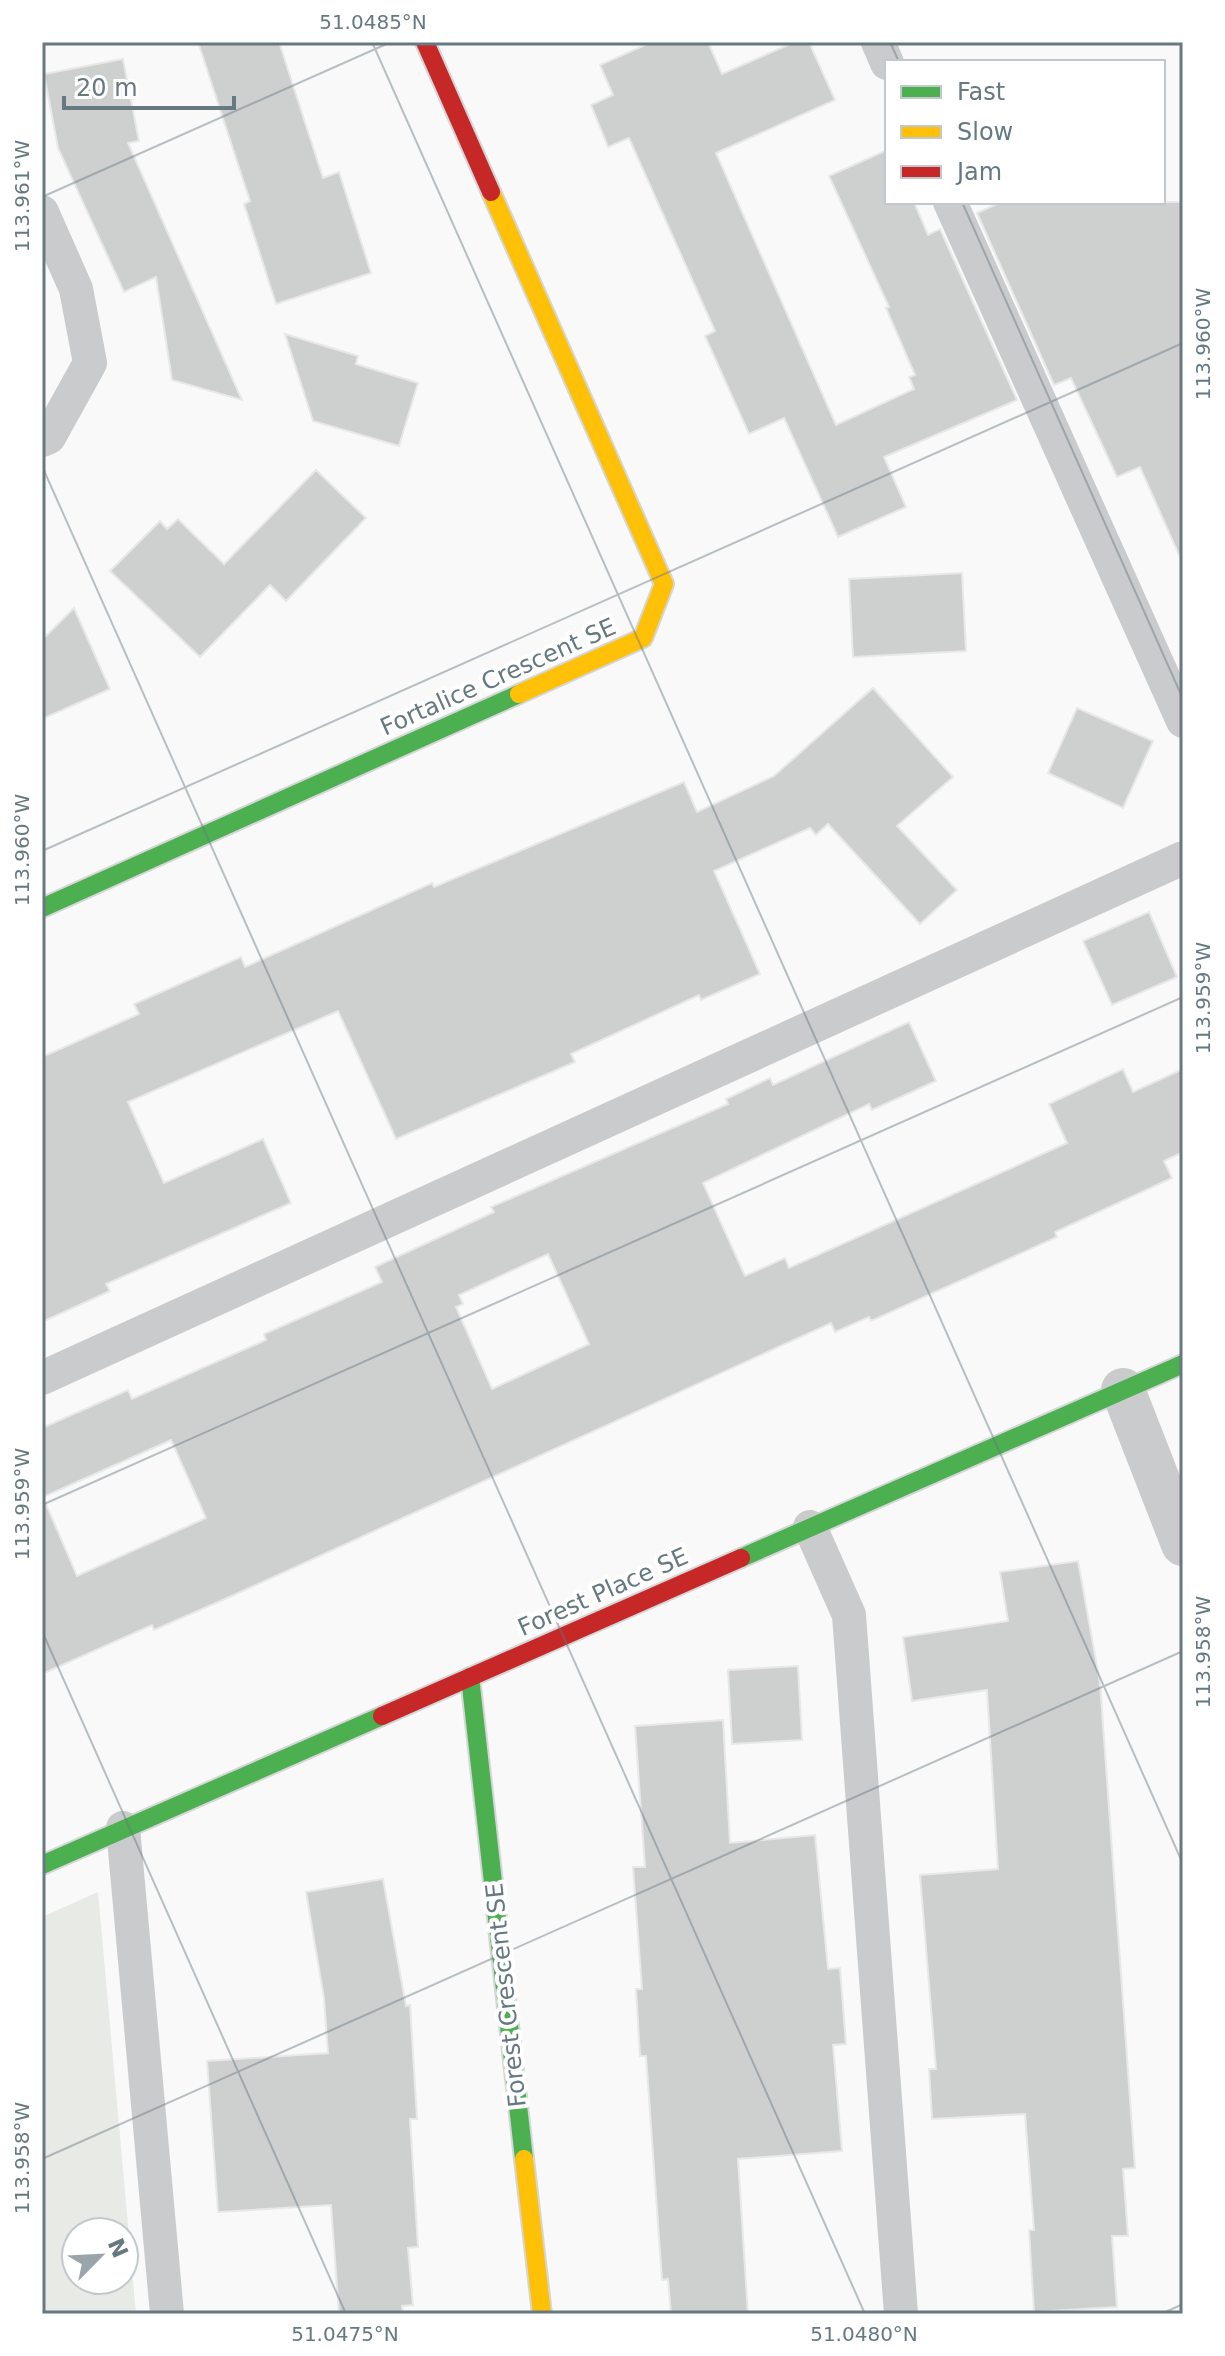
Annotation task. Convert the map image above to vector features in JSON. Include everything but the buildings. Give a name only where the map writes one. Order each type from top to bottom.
[{"type":"street","name":"Fortalice Crescent SE","points":[[42,908],[643,638],[664,584],[425,42]]},
{"type":"street","name":"Forest Place SE","points":[[42,1865],[1183,1364]]},
{"type":"street","points":[[1123,1390],[1183,1544]]},
{"type":"street","name":"Forest Crescent SE","points":[[470,1677],[542,2314]]},
{"type":"lane","points":[[951,204],[1183,721]]},
{"type":"lane","points":[[42,212],[76,289],[90,363],[49,437],[42,440]]},
{"type":"lane","points":[[42,1378],[1183,858]]},
{"type":"lane","points":[[810,1527],[849,1615],[901,2314]]},
{"type":"lane","points":[[123,1828],[167,2314]]},
{"type":"shaded area","points":[[98,1892],[127,2216],[60,2216],[60,2296],[134,2296],[136,2314],[42,2314],[42,1917]]},
{"type":"traffic: fast","points":[[42,908],[519,694]]},
{"type":"traffic: fast","points":[[741,1558],[1183,1364]]},
{"type":"traffic: fast","points":[[470,1677],[524,2159]]},
{"type":"traffic: fast","points":[[42,1865],[382,1716]]},
{"type":"traffic: slow","points":[[491,192],[664,584],[643,638],[519,694]]},
{"type":"traffic: slow","points":[[524,2159],[542,2314]]},
{"type":"traffic: jam","points":[[425,42],[491,192]]},
{"type":"traffic: jam","points":[[382,1716],[741,1558]]}]
